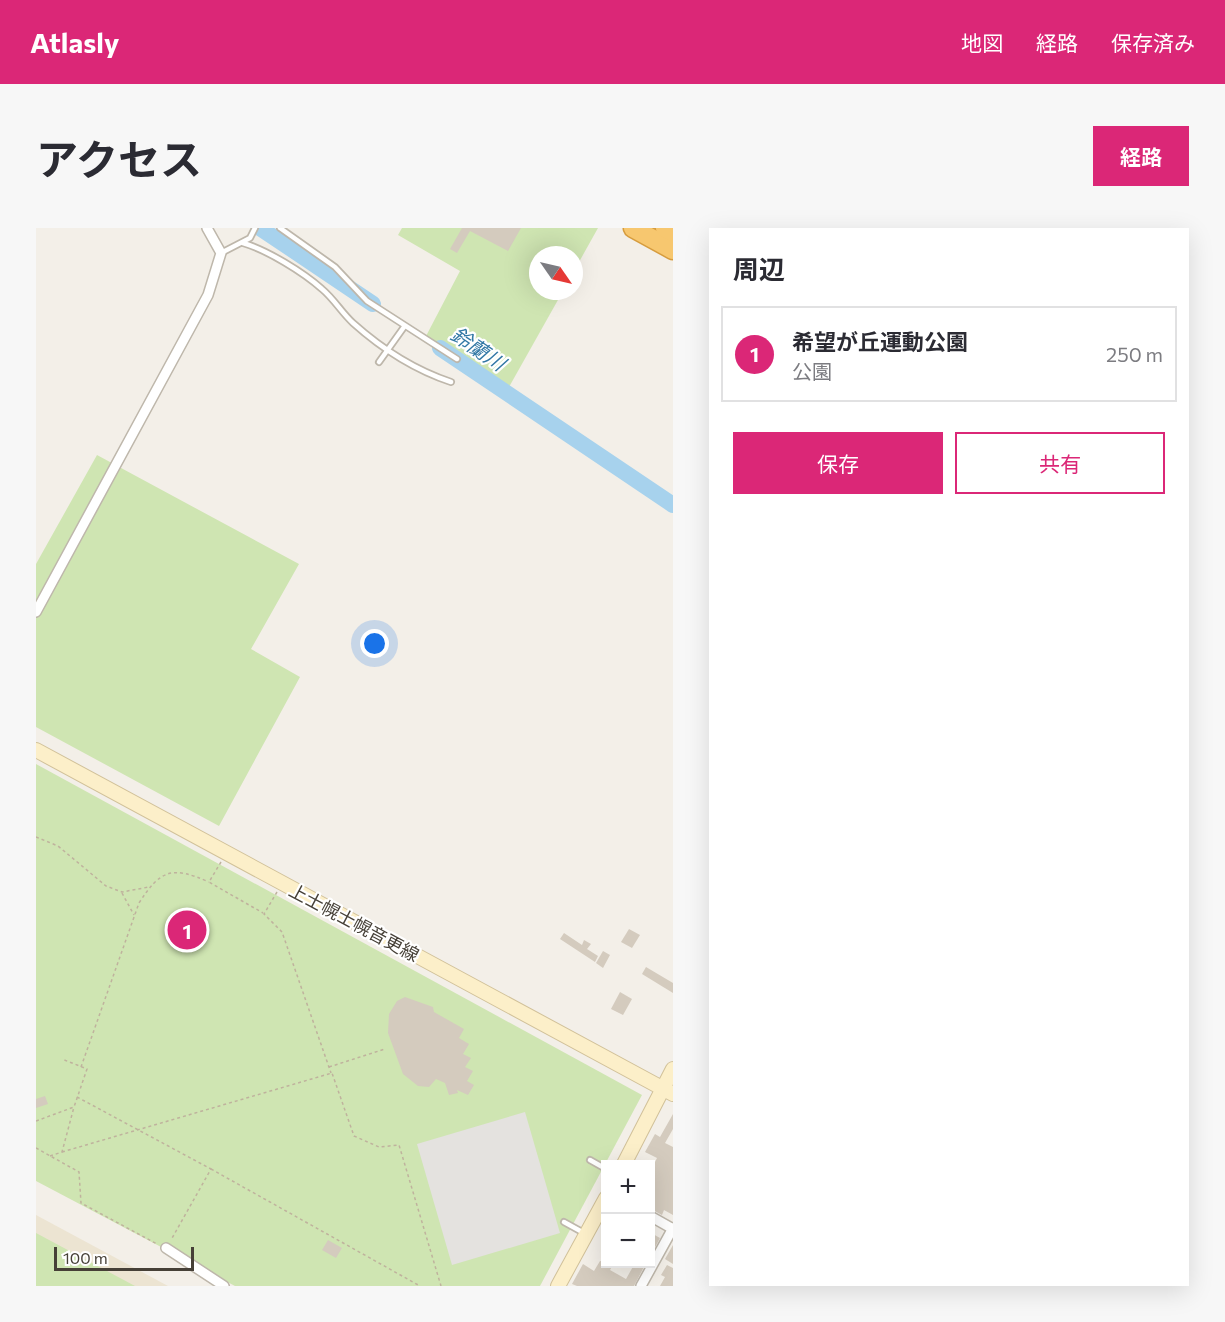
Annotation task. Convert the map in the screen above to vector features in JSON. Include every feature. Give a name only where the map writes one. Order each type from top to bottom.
[{"type":"highway","points":[[633,228],[673,250]]},
{"type":"highway","points":[[665,228],[673,232]]},
{"type":"main road","name":"上士幌士幌音更線","points":[[36,750],[668,1091]]},
{"type":"main road","points":[[626,1160],[668,1091],[673,1070]]},
{"type":"main road","points":[[558,1286],[601,1207]]},
{"type":"street","points":[[36,612],[208,295],[221,253],[207,228]]},
{"type":"street","points":[[645,1285],[673,1228],[655,1218]]},
{"type":"street","points":[[166,1248],[224,1286]]},
{"type":"lane","points":[[221,253],[250,238],[255,228]]},
{"type":"lane","points":[[280,228],[335,267],[367,301],[404,327],[457,359]]},
{"type":"lane","points":[[243,243],[259,248],[322,289],[353,323],[388,350],[431,375],[452,382]]},
{"type":"lane","points":[[379,362],[404,327]]},
{"type":"lane","points":[[590,1160],[601,1166]]},
{"type":"lane","points":[[564,1222],[586,1234]]},
{"type":"path","points":[[36,837],[58,846],[99,881],[122,892],[150,886]]},
{"type":"path","points":[[209,882],[226,854]]},
{"type":"path","points":[[81,1067],[134,916],[154,880],[170,872],[188,873],[209,882],[264,914],[282,932],[354,1136],[379,1146],[399,1145],[441,1286]]},
{"type":"path","points":[[264,914],[282,884]]},
{"type":"path","points":[[122,892],[134,916]]},
{"type":"path","points":[[329,1066],[385,1049]]},
{"type":"path","points":[[62,1059],[87,1069],[62,1152]]},
{"type":"path","points":[[50,1156],[332,1073]]},
{"type":"path","points":[[77,1097],[212,1169],[420,1286]]},
{"type":"path","points":[[36,1121],[74,1107]]},
{"type":"path","points":[[36,1148],[79,1172],[81,1203],[166,1248],[212,1169]]},
{"type":"shaded area","points":[[525,1112],[560,1233],[452,1265],[417,1144]]},
{"type":"shaded area","points":[[36,1215],[168,1286],[36,1286]]},
{"type":"green space","points":[[402,228],[598,228],[583,255],[583,246],[529,246],[529,300],[558,300],[509,387],[425,338],[460,271],[398,235]]},
{"type":"green space","points":[[97,455],[299,564],[251,649],[300,677],[219,826],[36,727],[36,564]]},
{"type":"green space","points":[[36,764],[642,1095],[607,1160],[601,1160],[601,1172],[540,1286],[235,1286],[36,1181]]},
{"type":"green space","points":[[36,1233],[135,1286],[36,1286]]},
{"type":"building","points":[[462,228],[521,228],[508,251],[470,231],[457,253],[450,249]]},
{"type":"building","points":[[629,929],[640,935],[632,948],[621,942]]},
{"type":"building","points":[[564,933],[582,945],[584,940],[591,944],[587,949],[598,956],[595,962],[560,939]]},
{"type":"building","points":[[603,951],[610,955],[603,968],[596,963]]},
{"type":"building","points":[[646,967],[673,983],[673,993],[642,974]]},
{"type":"building","points":[[620,992],[632,999],[623,1015],[611,1009]]},
{"type":"building","points":[[405,997],[433,1007],[434,1012],[464,1029],[459,1038],[469,1044],[463,1054],[471,1058],[465,1067],[473,1071],[467,1081],[474,1085],[468,1095],[457,1090],[458,1093],[449,1095],[445,1083],[436,1079],[429,1087],[418,1086],[403,1074],[388,1033],[389,1014],[397,1001]]},
{"type":"building","points":[[45,1096],[48,1104],[36,1108],[36,1099]]},
{"type":"building","points":[[673,1114],[673,1129],[665,1143],[673,1147],[673,1215],[664,1210],[662,1215],[655,1211],[655,1162],[657,1158],[645,1152],[655,1134],[660,1137]]},
{"type":"building","points":[[655,1235],[660,1238],[655,1247]]},
{"type":"building","points":[[328,1240],[342,1248],[336,1258],[322,1250]]},
{"type":"building","points":[[673,1245],[673,1264],[665,1259]]},
{"type":"building","points":[[601,1261],[601,1268],[611,1268],[610,1270],[626,1279],[632,1268],[643,1268],[634,1286],[577,1286],[572,1284],[583,1264],[594,1271]]},
{"type":"building","points":[[667,1265],[673,1268],[673,1286],[660,1286],[665,1277],[661,1275]]},
{"type":"waterway","name":"鈴蘭川","points":[[260,228],[373,304]]},
{"type":"waterway","name":"鈴蘭川","points":[[440,348],[673,505]]},
{"type":"place","name":"希望が丘運動公園","points":[[187,930]]}]
